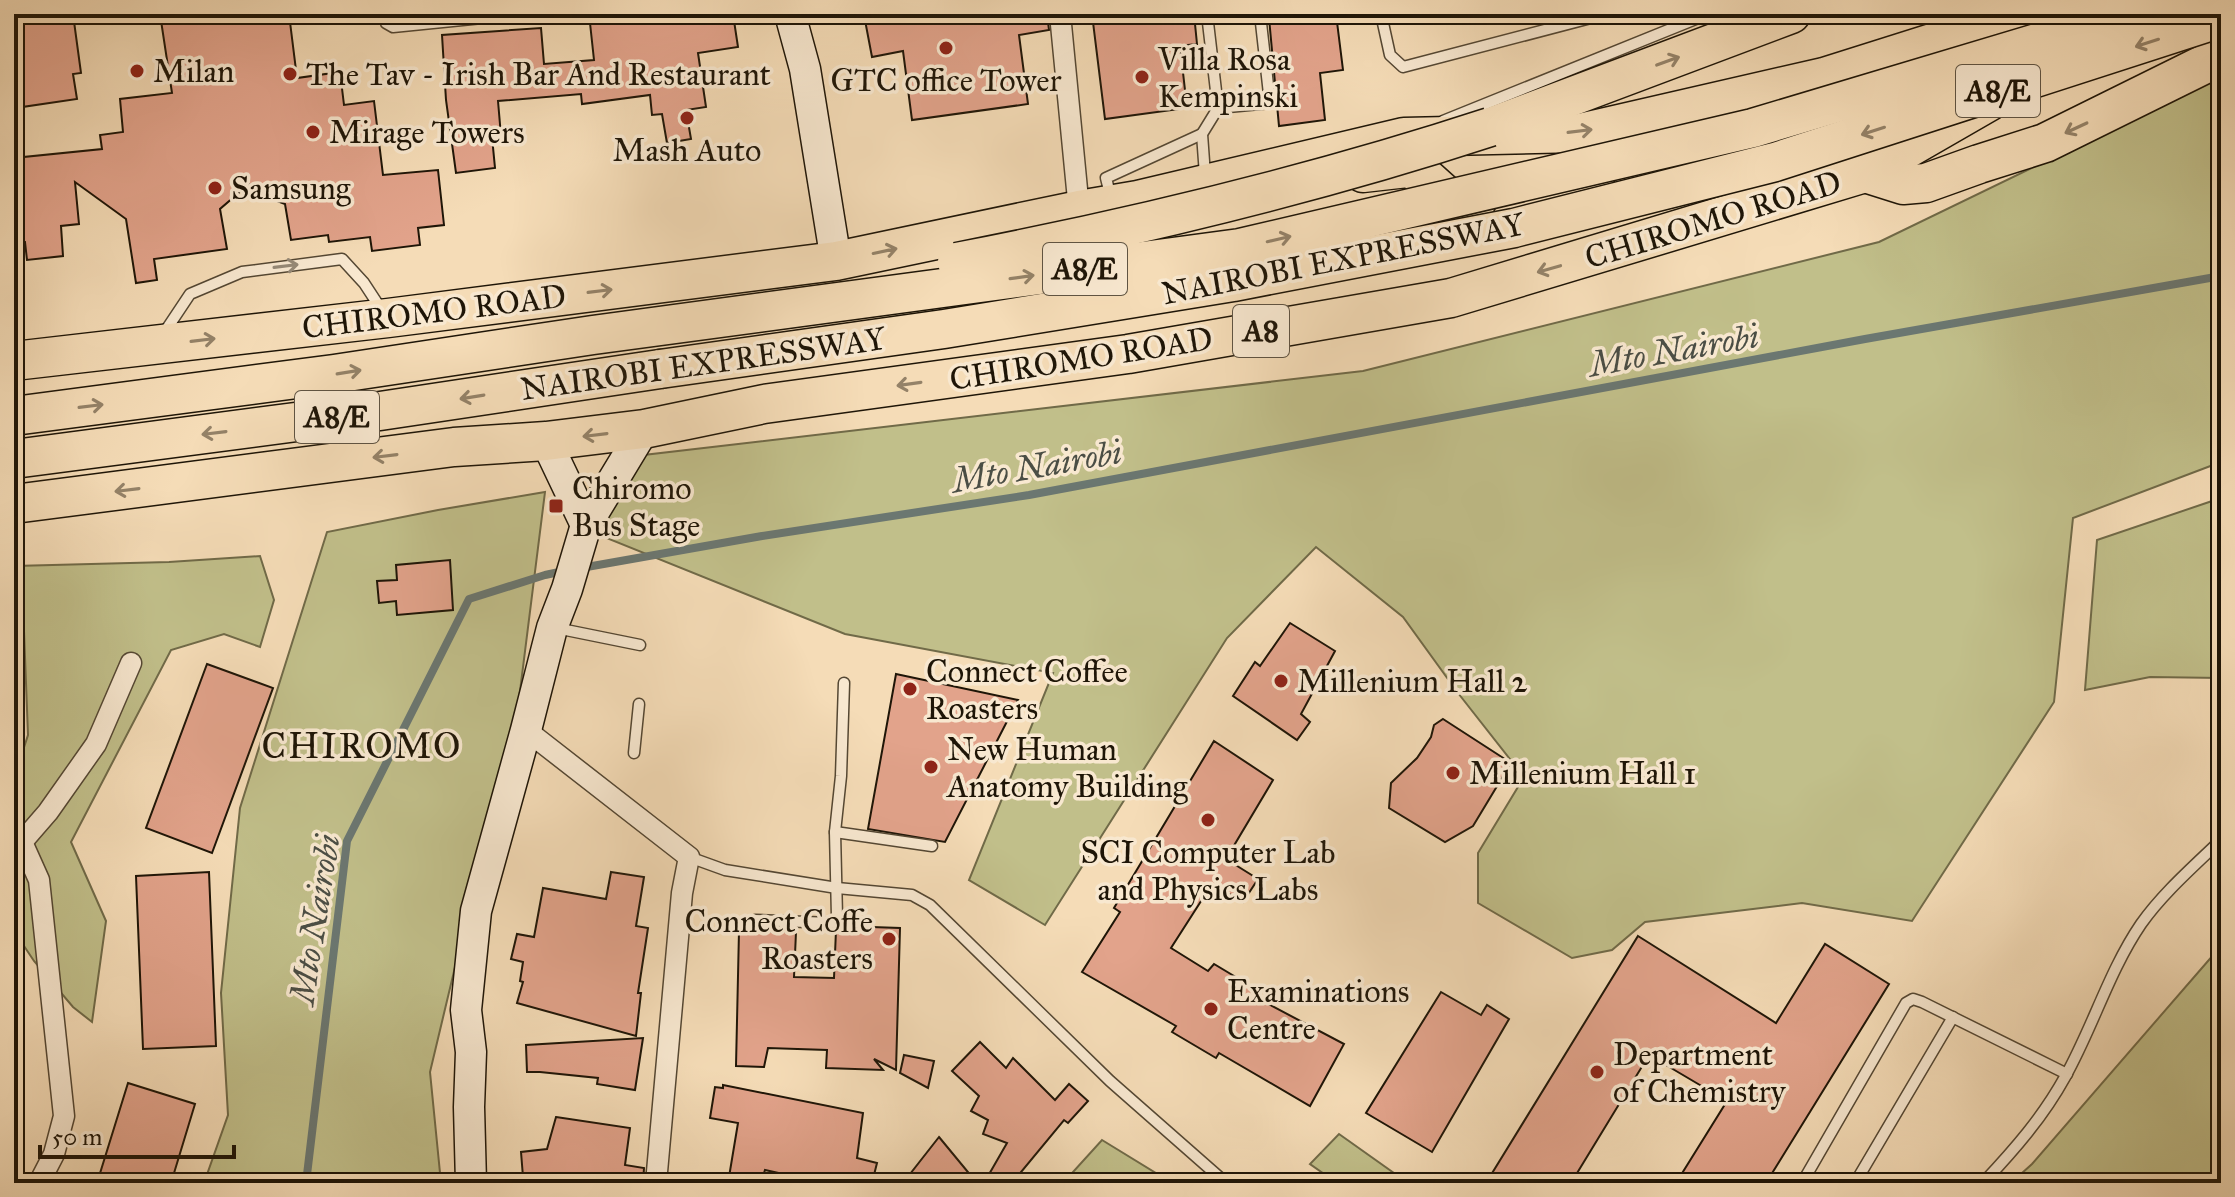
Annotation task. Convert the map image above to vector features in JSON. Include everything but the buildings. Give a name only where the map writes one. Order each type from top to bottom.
[{"type":"highway","points":[[593,335],[1102,233],[1389,160],[1505,122],[1791,14]]},
{"type":"highway","name":"CHIROMO ROAD","points":[[14,361],[388,318],[836,261],[1205,184],[1404,137],[1580,133],[1824,77],[2024,14]]},
{"type":"highway","name":"NAIROBI EXPRESSWAY","points":[[14,416],[1240,248],[1753,128],[2134,14]]},
{"type":"highway","name":"CHIROMO ROAD","points":[[14,504],[454,447],[546,441],[644,429],[764,404],[1128,354],[1451,298],[1865,173],[2141,14]]},
{"type":"highway","name":"NAIROBI EXPRESSWAY","points":[[14,459],[380,411],[944,329],[1233,282],[1514,228],[1775,162],[2221,18]]},
{"type":"highway","points":[[1865,173],[1903,185],[1926,183],[2045,143],[2221,56]]},
{"type":"highway","points":[[1110,204],[1227,195],[1407,168],[1421,173],[1451,200],[1461,204],[1713,158],[1749,171],[1758,189],[1757,207]]},
{"type":"street","points":[[790,14],[805,69],[836,261]]},
{"type":"street","points":[[1060,14],[1110,204]]},
{"type":"street","points":[[471,1183],[471,1052],[466,1010],[474,927],[487,870],[552,628],[584,532],[644,429]]},
{"type":"street","points":[[546,441],[584,532]]},
{"type":"street","points":[[39,1183],[54,1154],[64,1116],[39,880],[18,837],[48,812],[96,744],[131,663]]},
{"type":"street","points":[[526,730],[689,857],[682,893],[656,1183]]},
{"type":"lane","points":[[385,14],[386,23],[393,27],[522,14]]},
{"type":"lane","points":[[1110,204],[1106,178],[1202,134],[1218,108],[1207,14]]},
{"type":"lane","points":[[1218,108],[1270,103],[1260,14]]},
{"type":"lane","points":[[1381,14],[1390,55],[1403,67],[1606,14]]},
{"type":"lane","points":[[1404,137],[1708,14]]},
{"type":"lane","points":[[1202,134],[1205,184]]},
{"type":"lane","points":[[156,345],[190,294],[242,272],[342,259],[364,283],[388,318]]},
{"type":"lane","points":[[552,628],[640,645]]},
{"type":"lane","points":[[755,920],[836,921],[835,832],[841,776],[844,683]]},
{"type":"lane","points":[[634,753],[639,704]]},
{"type":"lane","points":[[835,832],[932,846]]},
{"type":"lane","points":[[1983,1183],[2025,1137],[2067,1074],[2120,958],[2141,925],[2158,903],[2221,840]]},
{"type":"lane","points":[[689,857],[725,870],[837,888],[912,895],[930,905],[1110,1081],[1226,1183]]},
{"type":"lane","points":[[1802,1183],[1906,1003],[1913,999],[2067,1074]]},
{"type":"lane","points":[[1855,1183],[1953,1017]]},
{"type":"shaded area","points":[[2221,76],[2221,462],[2073,518],[2054,702],[1912,921],[1802,903],[1645,922],[1612,950],[1572,958],[1478,903],[1478,853],[1524,777],[1403,617],[1316,547],[1227,638],[1045,925],[969,880],[1053,673],[845,634],[599,535],[618,458],[1363,371],[1879,242]]},
{"type":"shaded area","points":[[545,492],[519,699],[430,1072],[441,1183],[204,1183],[228,1115],[221,993],[240,808],[327,532]]},
{"type":"shaded area","points":[[2221,498],[2221,678],[2150,677],[2085,690],[2097,540]]},
{"type":"shaded area","points":[[260,556],[274,600],[260,647],[224,634],[171,650],[71,842],[106,921],[92,1022],[73,1007],[34,961],[14,931],[14,778],[28,735],[24,631],[14,609],[14,566]]},
{"type":"shaded area","points":[[2221,946],[2221,1183],[2011,1183],[2032,1164]]},
{"type":"shaded area","points":[[1339,1134],[1408,1183],[1337,1183],[1310,1164]]},
{"type":"shaded area","points":[[1102,1140],[1159,1175],[1163,1183],[1063,1183]]},
{"type":"waterway","name":"Mto Nairobi","points":[[581,568],[762,536],[1029,495],[2221,276]]},
{"type":"waterway","name":"Mto Nairobi","points":[[306,1183],[347,841],[469,599],[564,571]]},
{"type":"place","name":"GTC office Tower","points":[[946,48]]},
{"type":"place","name":"Milan","points":[[137,71]]},
{"type":"place","name":"The Tav - Irish Bar And Restaurant","points":[[290,74]]},
{"type":"place","name":"Villa Rosa Kempinski","points":[[1142,77]]},
{"type":"place","name":"Mash Auto","points":[[687,118]]},
{"type":"place","name":"Mirage Towers","points":[[313,132]]},
{"type":"place","name":"Samsung","points":[[215,188]]},
{"type":"place","name":"Chiromo Bus Stage","points":[[556,506]]},
{"type":"place","name":"Millenium Hall 2","points":[[1281,681]]},
{"type":"place","name":"Connect Coffee Roasters","points":[[910,689]]},
{"type":"place","name":"New Human Anatomy Building","points":[[931,767]]},
{"type":"place","name":"Millenium Hall 1","points":[[1453,773]]},
{"type":"place","name":"SCI Computer Lab and Physics Labs","points":[[1208,820]]},
{"type":"place","name":"Connect Coffe Roasters","points":[[889,939]]},
{"type":"place","name":"Examinations Centre","points":[[1211,1009]]},
{"type":"place","name":"Department of Chemistry","points":[[1597,1072]]},
{"type":"district","name":"CHIROMO","points":[[362,746]]}]
